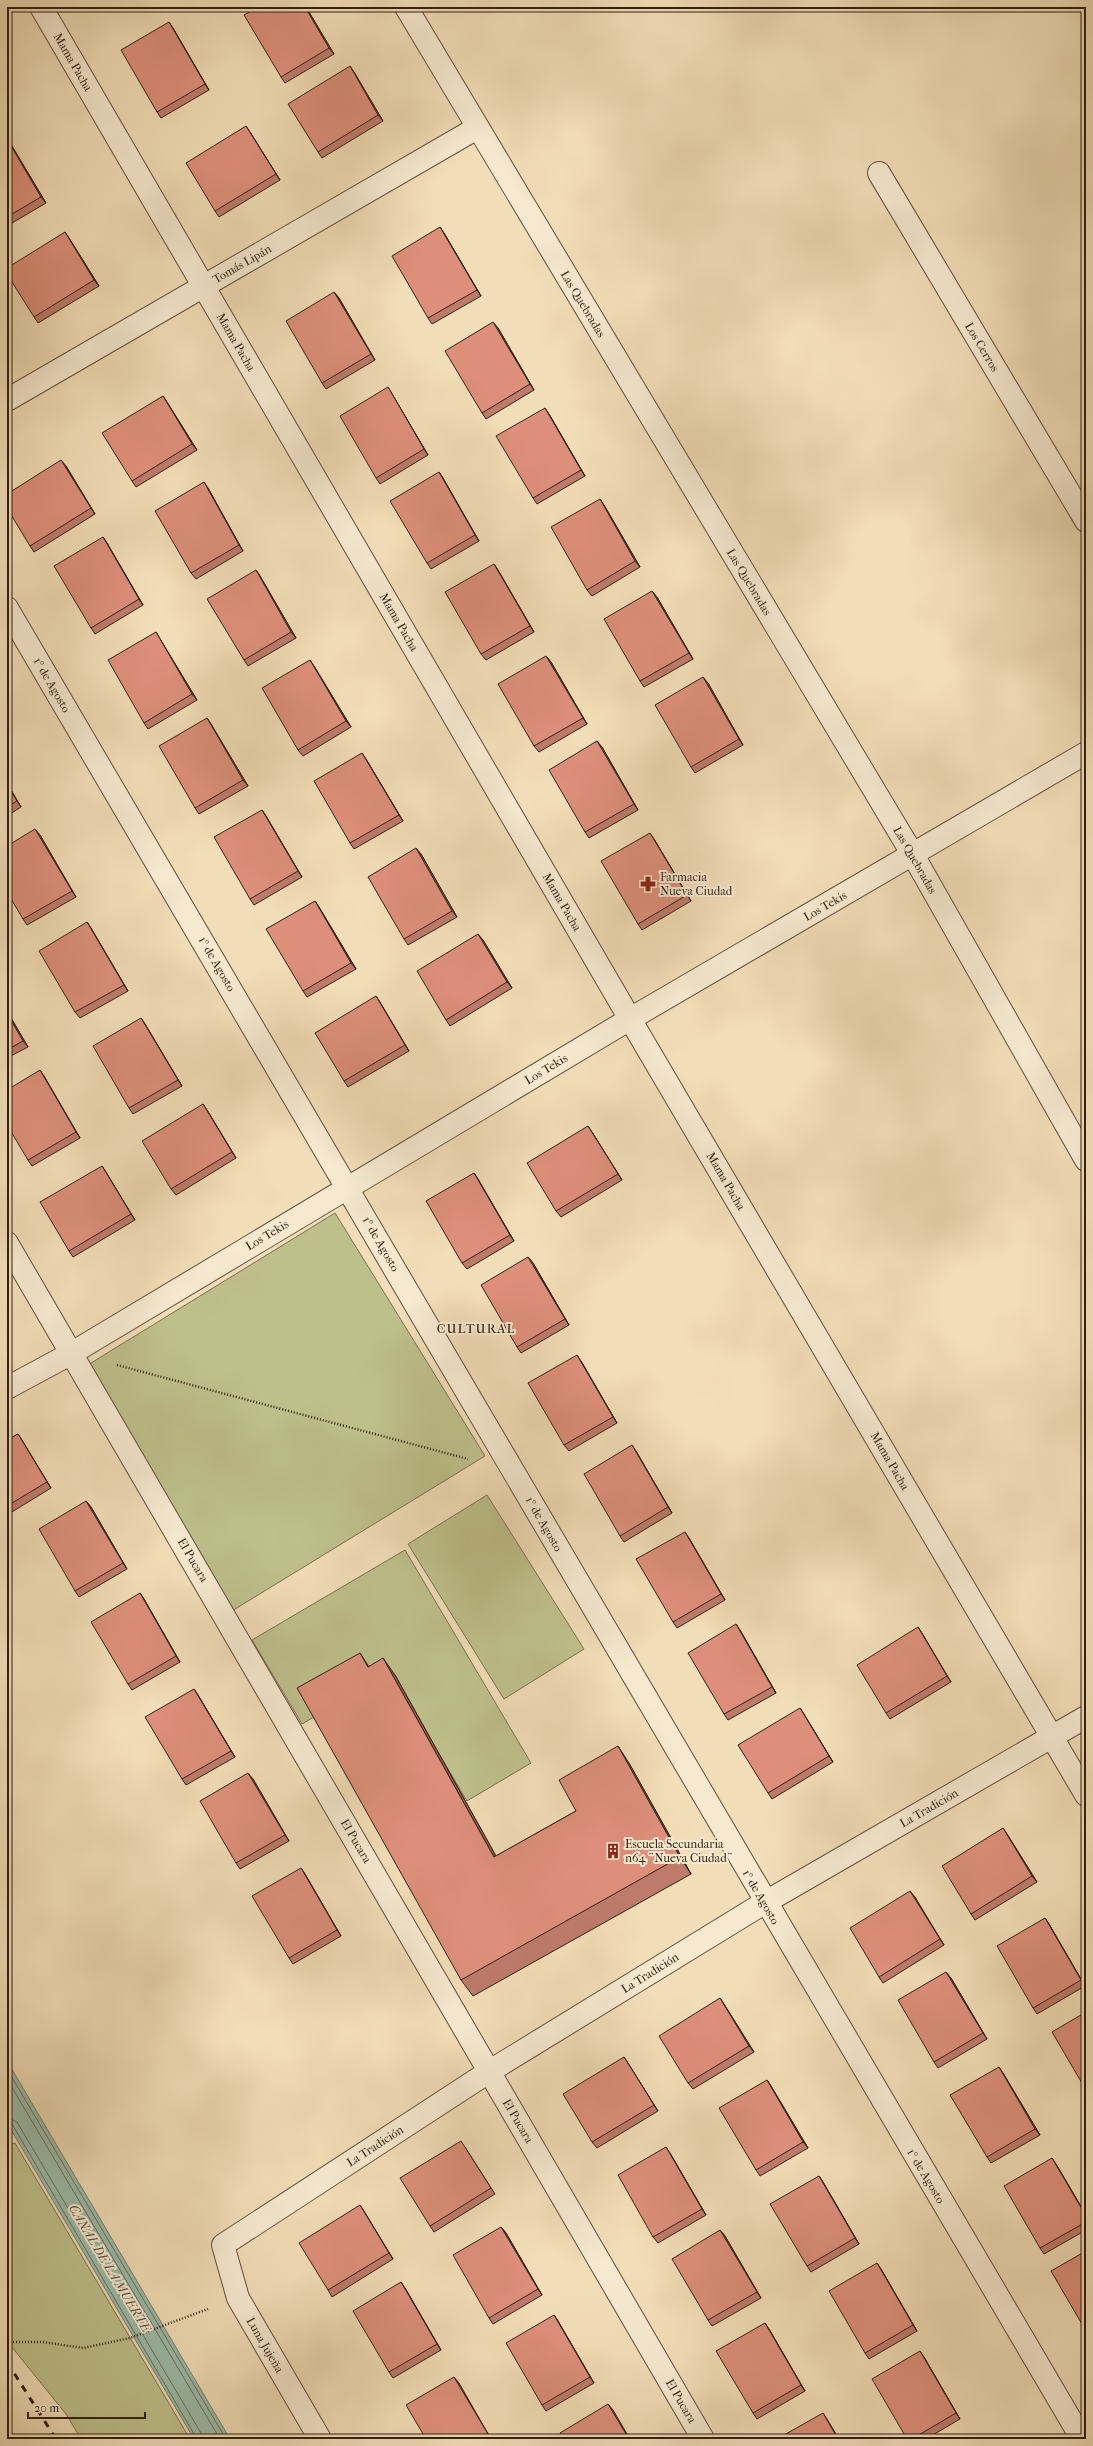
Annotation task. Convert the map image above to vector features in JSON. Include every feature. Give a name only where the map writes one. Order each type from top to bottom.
[{"type":"street","name":"Mama Pacha","points":[[41,7],[630,1019],[1086,1795]]},
{"type":"street","name":"Las Quebradas","points":[[406,7],[913,855],[1086,1160]]},
{"type":"street","name":"Tomás Lipán","points":[[7,400],[477,128]]},
{"type":"street","name":"Los Cerros","points":[[879,173],[1086,521]]},
{"type":"street","name":"1º de Agosto","points":[[7,608],[348,1187],[764,1903],[1082,2439]]},
{"type":"street","name":"Los Tekis","points":[[7,1388],[72,1353],[630,1019],[1086,753]]},
{"type":"street","name":"El Pucara","points":[[7,1242],[703,2439]]},
{"type":"street","name":"La Tradición","points":[[223,2245],[490,2071],[764,1903],[1086,1718]]},
{"type":"street","name":"Luna Jujeña","points":[[223,2245],[238,2298],[320,2439]]},
{"type":"path","points":[[72,1353],[513,1471]]},
{"type":"path","points":[[7,2342],[43,2342],[83,2348],[130,2338],[173,2320],[238,2298]]},
{"type":"green space","points":[[335,1213],[485,1456],[227,1614],[78,1371]]},
{"type":"green space","points":[[487,1495],[584,1649],[504,1699],[408,1544]]},
{"type":"green space","points":[[405,1550],[531,1763],[467,1801],[397,1683],[378,1679],[302,1724],[252,1640]]},
{"type":"green space","points":[[15,2143],[190,2439],[81,2439],[66,2414],[7,2341],[7,2146]]},
{"type":"water","name":"CANAL DE LA MUERTE","points":[[7,2061],[230,2439],[194,2439],[7,2123]]},
{"type":"building","points":[[258,7],[305,7],[329,48],[281,77],[244,15]]},
{"type":"building","points":[[169,22],[205,84],[157,112],[121,50]]},
{"type":"building","points":[[350,66],[378,115],[318,152],[288,104]]},
{"type":"building","points":[[246,126],[276,174],[215,211],[186,163]]},
{"type":"building","points":[[7,139],[41,197],[7,217]]},
{"type":"building","points":[[440,227],[477,290],[428,318],[392,256]]},
{"type":"building","points":[[65,232],[94,280],[34,317],[7,274],[7,268]]},
{"type":"building","points":[[334,292],[371,354],[322,383],[286,321]]},
{"type":"building","points":[[493,322],[530,384],[482,413],[445,351]]},
{"type":"building","points":[[388,387],[424,449],[376,478],[340,416]]},
{"type":"building","points":[[163,396],[192,444],[132,481],[102,433]]},
{"type":"building","points":[[545,408],[581,470],[533,498],[496,436]]},
{"type":"building","points":[[61,460],[91,508],[30,546],[7,508],[7,494]]},
{"type":"building","points":[[439,472],[475,535],[427,563],[390,501]]},
{"type":"building","points":[[204,482],[239,545],[191,573],[155,511]]},
{"type":"building","points":[[600,499],[635,561],[587,590],[551,527]]},
{"type":"building","points":[[103,537],[139,599],[91,628],[54,566]]},
{"type":"building","points":[[494,564],[530,626],[481,654],[445,592]]},
{"type":"building","points":[[256,570],[291,632],[244,660],[207,599]]},
{"type":"building","points":[[652,591],[689,653],[640,681],[604,619]]},
{"type":"building","points":[[156,632],[192,694],[144,723],[108,660]]},
{"type":"building","points":[[546,656],[583,718],[534,746],[498,684]]},
{"type":"building","points":[[310,660],[346,721],[298,750],[262,688]]},
{"type":"building","points":[[703,677],[739,739],[691,767],[655,705]]},
{"type":"building","points":[[207,718],[243,780],[195,808],[159,746]]},
{"type":"building","points":[[597,741],[634,804],[585,832],[549,770]]},
{"type":"building","points":[[362,753],[399,815],[350,843],[314,781]]},
{"type":"building","points":[[7,785],[17,801],[7,807]]},
{"type":"building","points":[[262,810],[298,871],[250,899],[214,837]]},
{"type":"building","points":[[35,829],[72,891],[23,919],[7,892],[7,846]]},
{"type":"building","name":"Farmacia Nueva Ciudad","points":[[650,833],[687,895],[638,924],[601,861]]},
{"type":"building","points":[[416,848],[452,911],[404,939],[368,877]]},
{"type":"building","points":[[315,901],[351,963],[303,991],[266,929]]},
{"type":"building","points":[[87,922],[124,985],[75,1012],[39,951]]},
{"type":"building","points":[[478,934],[507,982],[446,1020],[417,971]]},
{"type":"building","points":[[376,996],[405,1045],[344,1081],[315,1033]]},
{"type":"building","points":[[7,1013],[23,1041],[7,1050]]},
{"type":"building","points":[[141,1018],[178,1080],[129,1108],[93,1046]]},
{"type":"building","points":[[40,1070],[76,1132],[28,1160],[7,1125],[7,1090]]},
{"type":"building","points":[[203,1104],[232,1152],[171,1189],[142,1141]]},
{"type":"building","points":[[588,1126],[618,1174],[556,1211],[527,1163]]},
{"type":"building","points":[[102,1166],[131,1214],[69,1251],[40,1202]]},
{"type":"building","points":[[474,1173],[510,1235],[462,1263],[426,1201]]},
{"type":"building","points":[[528,1257],[565,1319],[517,1347],[481,1285]]},
{"type":"building","points":[[577,1355],[613,1417],[564,1445],[528,1383]]},
{"type":"building","points":[[18,1434],[47,1482],[7,1506],[7,1440]]},
{"type":"building","points":[[632,1445],[668,1507],[620,1536],[584,1474]]},
{"type":"building","points":[[86,1501],[123,1563],[75,1591],[39,1529]]},
{"type":"building","points":[[685,1532],[721,1594],[673,1622],[636,1559]]},
{"type":"building","points":[[140,1593],[176,1656],[128,1684],[91,1622]]},
{"type":"building","points":[[736,1624],[772,1687],[724,1714],[688,1653]]},
{"type":"building","points":[[918,1627],[947,1676],[886,1713],[857,1665]]},
{"type":"building","name":"Escuela Secundaria n64 ¨Nueva Ciudad¨","points":[[360,1653],[368,1667],[383,1658],[494,1857],[576,1811],[559,1780],[618,1746],[680,1857],[461,1980],[297,1688]]},
{"type":"building","points":[[194,1689],[231,1751],[182,1779],[145,1717]]},
{"type":"building","points":[[800,1708],[829,1756],[768,1793],[738,1745]]},
{"type":"building","points":[[248,1773],[285,1835],[236,1863],[200,1801]]},
{"type":"building","points":[[1003,1828],[1032,1876],[971,1914],[942,1866]]},
{"type":"building","points":[[301,1868],[337,1930],[289,1958],[252,1896]]},
{"type":"building","points":[[910,1891],[940,1939],[879,1977],[850,1928]]},
{"type":"building","points":[[1045,1918],[1081,1980],[1033,2008],[997,1946]]},
{"type":"building","points":[[946,1972],[983,2033],[934,2062],[898,2000]]},
{"type":"building","points":[[720,1998],[749,2046],[688,2083],[659,2036]]},
{"type":"building","points":[[1086,2012],[1086,2090],[1052,2032]]},
{"type":"building","points":[[624,2057],[654,2105],[592,2142],[563,2094]]},
{"type":"building","points":[[999,2067],[1035,2129],[987,2157],[950,2095]]},
{"type":"building","points":[[767,2080],[803,2142],[756,2170],[719,2108]]},
{"type":"building","points":[[461,2141],[491,2188],[430,2226],[400,2178]]},
{"type":"building","points":[[666,2147],[702,2209],[653,2237],[618,2175]]},
{"type":"building","points":[[1052,2158],[1086,2216],[1086,2222],[1040,2248],[1004,2186]]},
{"type":"building","points":[[819,2176],[855,2238],[807,2266],[770,2204]]},
{"type":"building","points":[[360,2205],[389,2253],[328,2290],[299,2243]]},
{"type":"building","points":[[501,2227],[538,2289],[489,2318],[453,2255]]},
{"type":"building","points":[[720,2230],[757,2292],[708,2320],[672,2259]]},
{"type":"building","points":[[1086,2251],[1086,2331],[1051,2271]]},
{"type":"building","points":[[877,2263],[913,2325],[865,2353],[829,2291]]},
{"type":"building","points":[[401,2282],[437,2344],[389,2372],[353,2311]]},
{"type":"building","points":[[554,2315],[590,2377],[542,2405],[506,2343]]},
{"type":"building","points":[[765,2323],[801,2385],[753,2413],[716,2351]]},
{"type":"building","points":[[920,2351],[956,2413],[912,2439],[907,2439],[872,2379]]},
{"type":"building","points":[[454,2377],[491,2439],[426,2439],[406,2405]]},
{"type":"building","points":[[608,2404],[629,2439],[564,2439],[560,2433]]},
{"type":"building","points":[[823,2413],[838,2439],[777,2439]]},
{"type":"railway","points":[[7,2362],[56,2439]]},
{"type":"place","name":"Farmacia Nueva Ciudad","points":[[648,884]]},
{"type":"place","name":"Escuela Secundaria n64 ¨Nueva Ciudad¨","points":[[613,1851]]},
{"type":"district","name":"CULTURAL","points":[[476,1328]]}]
